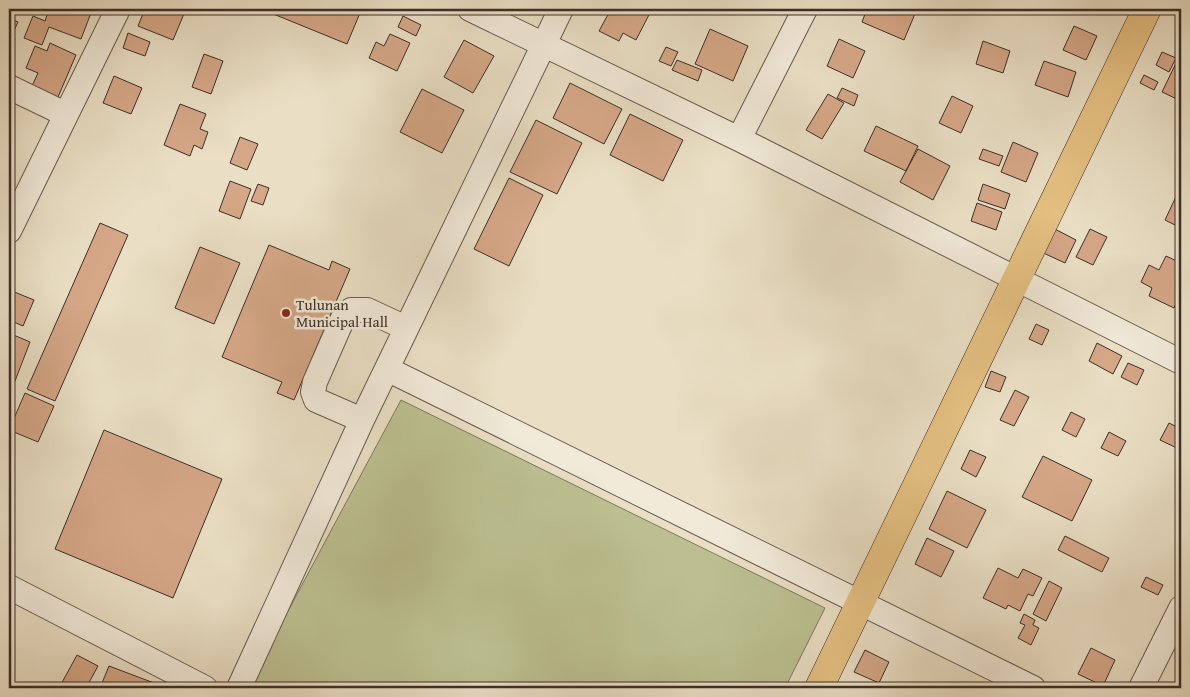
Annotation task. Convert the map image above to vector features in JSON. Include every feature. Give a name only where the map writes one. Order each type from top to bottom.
[{"type":"main road","points":[[819,688],[1147,9]]},
{"type":"street","points":[[9,231],[118,9]]},
{"type":"street","points":[[470,9],[740,139],[1181,362]]},
{"type":"street","points":[[239,688],[362,420],[561,9]]},
{"type":"street","points":[[740,139],[804,9]]},
{"type":"street","points":[[9,87],[65,114]]},
{"type":"street","points":[[362,420],[320,403],[316,400],[313,392],[315,382],[343,318],[351,310],[367,310],[406,328]]},
{"type":"street","points":[[387,369],[1032,688]]},
{"type":"street","points":[[9,587],[205,688]]},
{"type":"street","points":[[1141,688],[1181,608]]},
{"type":"green space","points":[[401,400],[825,608],[785,688],[268,688],[251,680]]},
{"type":"building","points":[[49,9],[79,9],[91,13],[81,39],[49,27],[42,45],[24,38],[33,16],[45,21]]},
{"type":"building","points":[[145,9],[186,9],[173,40],[138,26]]},
{"type":"building","points":[[267,9],[349,9],[360,13],[347,44],[266,11]]},
{"type":"building","points":[[611,9],[652,9],[636,40],[623,33],[619,41],[599,31]]},
{"type":"building","points":[[867,9],[917,9],[904,40],[862,22]]},
{"type":"building","points":[[403,16],[421,25],[416,36],[398,27]]},
{"type":"building","points":[[9,18],[18,22],[11,37],[15,39],[9,52]]},
{"type":"building","points":[[1074,26],[1097,36],[1086,60],[1063,50]]},
{"type":"building","points":[[710,29],[748,46],[733,81],[695,64]]},
{"type":"building","points":[[128,33],[150,42],[145,56],[123,48]]},
{"type":"building","points":[[390,34],[410,43],[397,71],[369,58],[376,42],[384,46]]},
{"type":"building","points":[[839,39],[865,51],[853,78],[827,66]]},
{"type":"building","points":[[464,40],[494,56],[473,93],[444,77]]},
{"type":"building","points":[[983,41],[1010,51],[1003,73],[976,64]]},
{"type":"building","points":[[50,43],[76,55],[58,97],[32,86],[38,73],[26,68],[35,46],[47,51]]},
{"type":"building","points":[[666,47],[678,52],[671,66],[659,61]]},
{"type":"building","points":[[1162,52],[1176,58],[1169,72],[1156,65]]},
{"type":"building","points":[[204,54],[223,61],[211,94],[192,87]]},
{"type":"building","points":[[677,60],[702,70],[698,81],[672,70]]},
{"type":"building","points":[[1044,61],[1076,72],[1068,97],[1035,85]]},
{"type":"building","points":[[1177,61],[1181,63],[1181,101],[1162,92]]},
{"type":"building","points":[[1144,75],[1158,82],[1154,90],[1140,83]]},
{"type":"building","points":[[114,76],[142,88],[131,114],[103,103]]},
{"type":"building","points":[[570,83],[622,109],[604,144],[553,118]]},
{"type":"building","points":[[842,88],[858,95],[854,106],[837,98]]},
{"type":"building","points":[[422,89],[464,110],[442,153],[400,132]]},
{"type":"building","points":[[828,94],[844,103],[822,139],[806,130]]},
{"type":"building","points":[[952,96],[973,106],[961,133],[939,123]]},
{"type":"building","points":[[180,104],[206,114],[200,129],[208,132],[202,149],[194,145],[190,156],[164,145]]},
{"type":"building","points":[[630,114],[683,140],[663,181],[610,155]]},
{"type":"building","points":[[536,120],[582,143],[557,194],[510,172]]},
{"type":"building","points":[[876,126],[918,146],[906,171],[864,151]]},
{"type":"building","points":[[240,137],[258,144],[247,170],[230,163]]},
{"type":"building","points":[[1013,142],[1038,153],[1026,182],[1001,172]]},
{"type":"building","points":[[918,149],[950,166],[933,200],[900,182]]},
{"type":"building","points":[[983,149],[1003,156],[999,166],[979,159]]},
{"type":"building","points":[[509,178],[543,195],[509,266],[474,249]]},
{"type":"building","points":[[230,181],[251,189],[240,219],[219,211]]},
{"type":"building","points":[[258,184],[269,188],[263,205],[251,201]]},
{"type":"building","points":[[983,184],[1010,194],[1005,209],[978,200]]},
{"type":"building","points":[[1181,186],[1181,228],[1165,220]]},
{"type":"building","points":[[977,203],[1002,212],[996,230],[971,221]]},
{"type":"building","points":[[100,223],[128,235],[55,401],[27,389]]},
{"type":"building","points":[[1051,227],[1076,240],[1065,263],[1039,251]]},
{"type":"building","points":[[1090,229],[1107,237],[1093,265],[1076,257]]},
{"type":"building","name":"Tulunan Municipal Hall","points":[[269,245],[329,270],[332,261],[350,269],[294,400],[277,393],[282,382],[222,357]]},
{"type":"building","points":[[200,247],[240,263],[214,324],[175,308]]},
{"type":"building","points":[[1166,256],[1181,263],[1181,292],[1174,308],[1149,296],[1152,288],[1141,282],[1149,265],[1159,270]]},
{"type":"building","points":[[12,291],[34,300],[23,326],[9,320],[9,299]]},
{"type":"building","points":[[1036,324],[1049,330],[1042,345],[1029,339]]},
{"type":"building","points":[[9,333],[30,342],[15,381],[9,379]]},
{"type":"building","points":[[1097,343],[1122,356],[1113,374],[1089,361]]},
{"type":"building","points":[[1128,363],[1144,370],[1137,385],[1121,377]]},
{"type":"building","points":[[991,371],[1006,377],[1000,392],[985,387]]},
{"type":"building","points":[[1015,390],[1029,397],[1014,426],[1000,420]]},
{"type":"building","points":[[25,393],[54,406],[38,442],[9,430]]},
{"type":"building","points":[[1071,412],[1085,419],[1076,437],[1062,430]]},
{"type":"building","points":[[1169,423],[1181,429],[1181,450],[1160,440]]},
{"type":"building","points":[[104,430],[222,479],[173,598],[55,549]]},
{"type":"building","points":[[1109,432],[1126,441],[1118,456],[1101,448]]},
{"type":"building","points":[[970,450],[986,457],[976,477],[961,469]]},
{"type":"building","points":[[1043,456],[1092,480],[1072,521],[1022,497]]},
{"type":"building","points":[[947,491],[986,510],[967,548],[929,529]]},
{"type":"building","points":[[1065,536],[1109,558],[1102,572],[1058,550]]},
{"type":"building","points":[[927,538],[954,551],[941,577],[915,564]]},
{"type":"building","points":[[998,568],[1018,578],[1023,569],[1042,578],[1033,596],[1028,594],[1020,611],[1008,605],[1006,609],[983,598]]},
{"type":"building","points":[[1146,577],[1163,585],[1158,595],[1141,587]]},
{"type":"building","points":[[1049,581],[1062,588],[1046,621],[1033,614]]},
{"type":"building","points":[[1024,614],[1035,620],[1033,625],[1039,628],[1031,645],[1018,638],[1025,625],[1020,623]]},
{"type":"building","points":[[1091,648],[1115,660],[1103,686],[1078,674]]},
{"type":"building","points":[[865,650],[889,662],[879,683],[854,672]]},
{"type":"building","points":[[77,655],[98,666],[86,688],[59,688]]},
{"type":"building","points":[[109,666],[162,686],[161,688],[100,688]]},
{"type":"place","name":"Tulunan Municipal Hall","points":[[286,313]]}]
